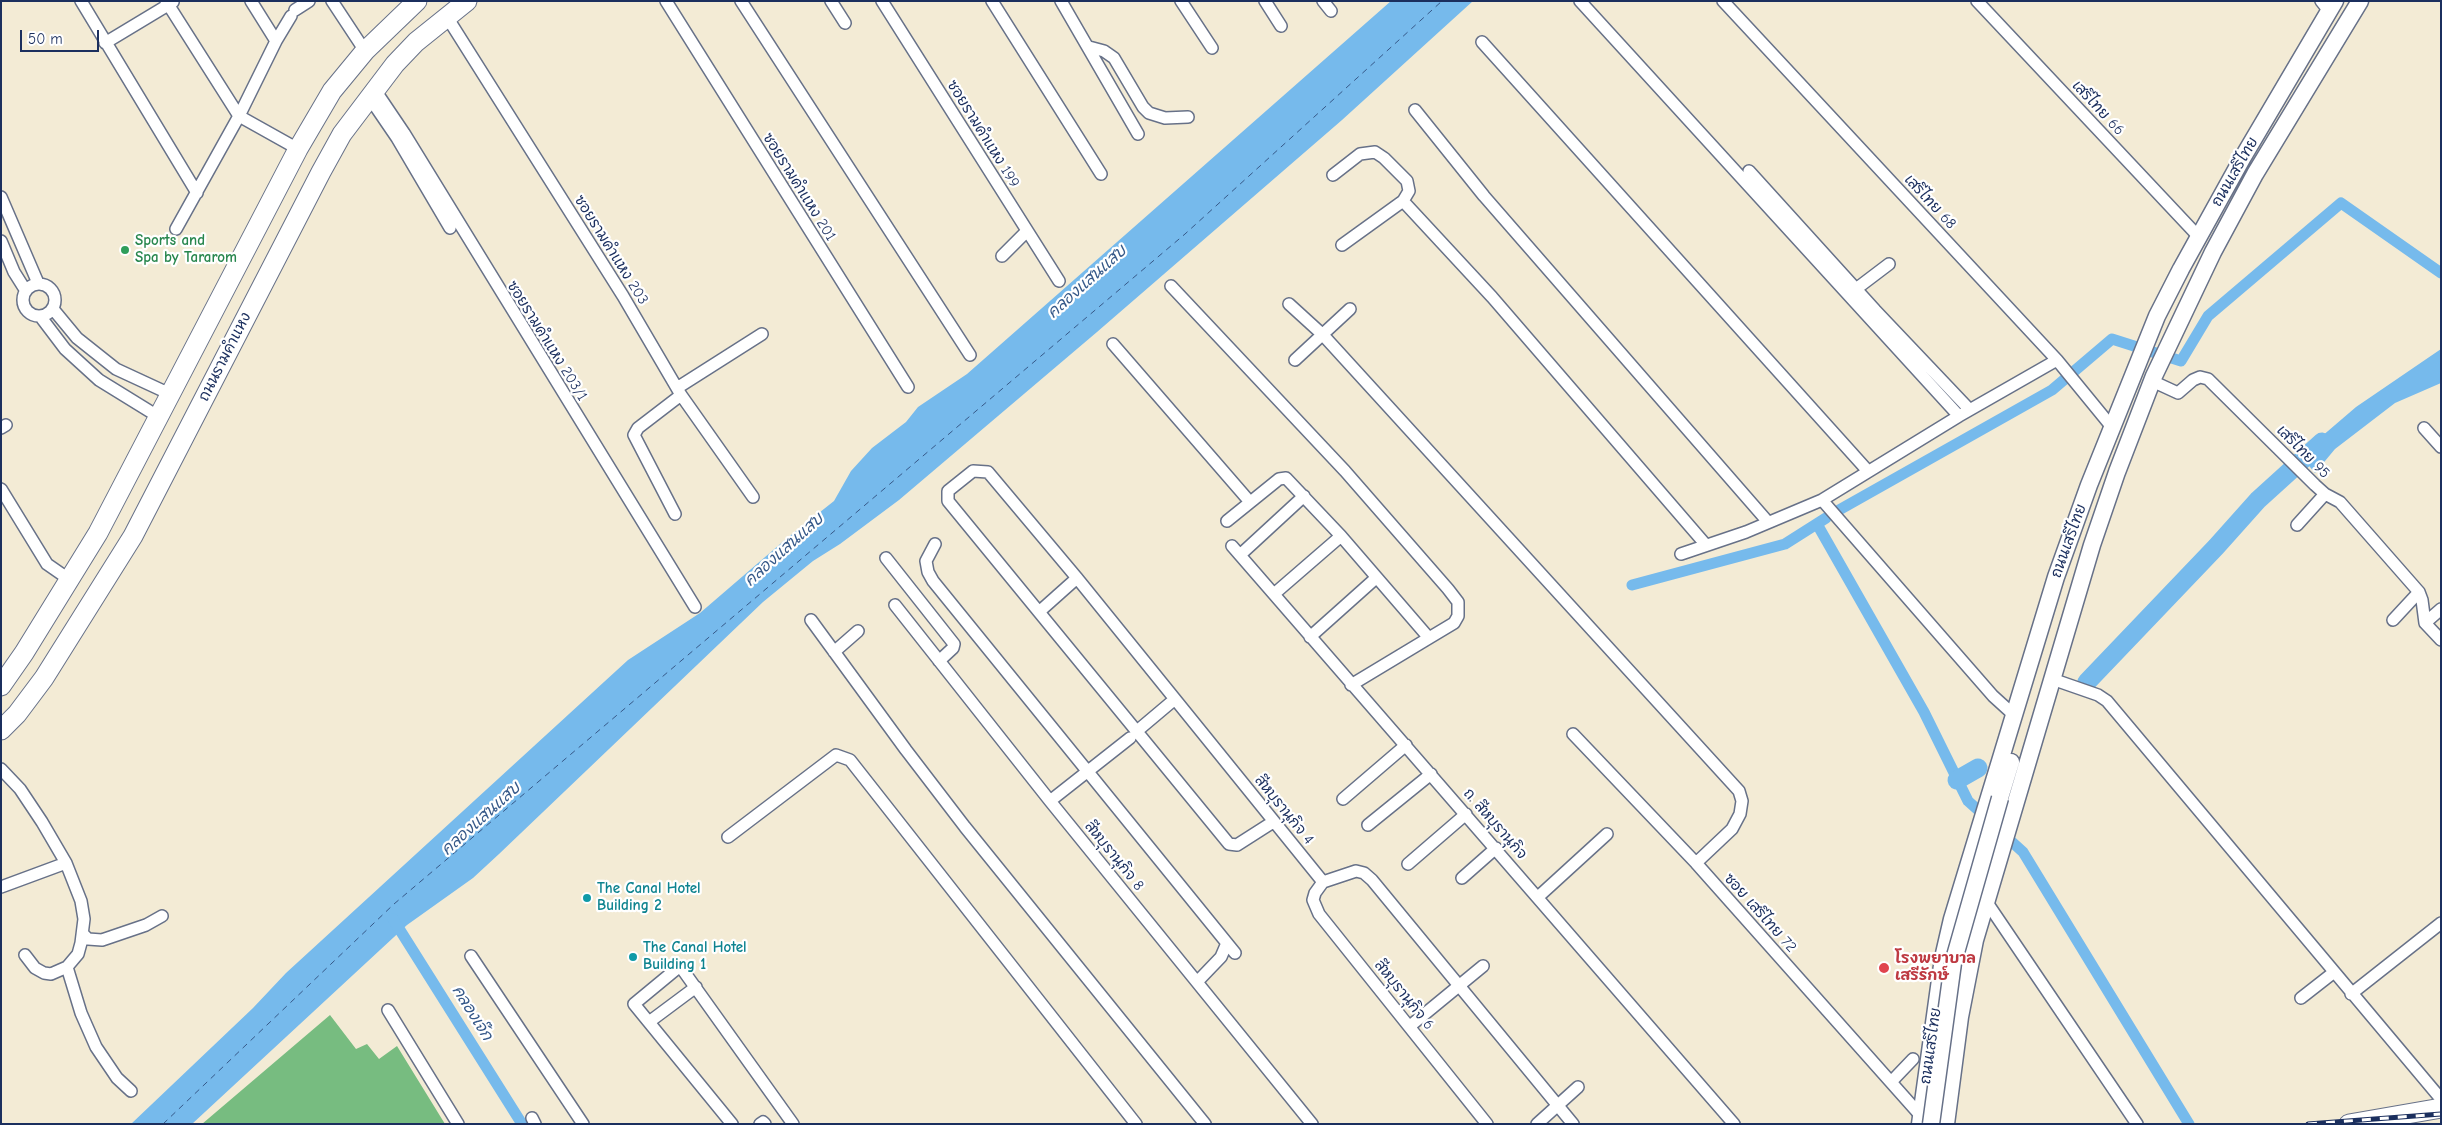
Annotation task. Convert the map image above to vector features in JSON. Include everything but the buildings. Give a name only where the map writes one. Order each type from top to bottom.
[{"type":"main road","name":"ถนนรามคำแหง","points":[[1,686],[24,653],[98,533],[298,149],[332,91],[364,52],[417,1]]},
{"type":"main road","name":"ถนนรามคำแหง","points":[[1,730],[18,714],[60,654],[133,536],[342,134],[372,94],[411,48],[467,1]]},
{"type":"main road","name":"ถนนเสรีไทย","points":[[1946,1124],[1975,940],[2103,513],[2153,379],[2213,252],[2255,174],[2360,1]]},
{"type":"main road","name":"ถนนเสรีไทย","points":[[1924,1121],[1947,935],[1980,829],[1996,792],[2015,716],[2056,577],[2111,426],[2148,338],[2198,236],[2328,4]]},
{"type":"main road","points":[[1924,1121],[1953,963],[1996,792],[2059,604],[2067,571],[2071,537]]},
{"type":"main road","points":[[1,737],[18,714]]},
{"type":"main road","points":[[1939,990],[1943,996],[1949,999],[1965,995]]},
{"type":"main road","points":[[2349,1124],[2441,1109]]},
{"type":"main road","points":[[2400,1124],[2441,1109]]},
{"type":"street","points":[[81,1],[197,193]]},
{"type":"street","points":[[251,1],[276,41]]},
{"type":"street","points":[[176,229],[239,116],[276,41],[293,13],[309,1]]},
{"type":"street","points":[[332,1],[364,52]]},
{"type":"street","name":"ซอยรามคำแหง 201","points":[[666,1],[908,387]]},
{"type":"street","points":[[741,1],[970,355]]},
{"type":"street","points":[[831,1],[845,23]]},
{"type":"street","name":"ซอยรามคำแหง 199","points":[[882,1],[1059,282]]},
{"type":"street","points":[[992,1],[1101,174]]},
{"type":"street","points":[[1061,1],[1138,134]]},
{"type":"street","points":[[1181,1],[1212,48]]},
{"type":"street","points":[[1265,1],[1281,26]]},
{"type":"street","points":[[1323,1],[1331,11]]},
{"type":"street","points":[[1580,1],[1958,416]]},
{"type":"street","name":"เสรีไทย 68","points":[[1723,1],[2058,362],[2111,426]]},
{"type":"street","name":"เสรีไทย 66","points":[[1976,1],[2198,236]]},
{"type":"street","points":[[105,43],[169,2],[239,116],[298,149]]},
{"type":"street","name":"ซอยรามคำแหง 203","points":[[447,16],[623,296],[679,392],[753,497]]},
{"type":"street","points":[[1482,42],[1867,470]]},
{"type":"street","points":[[1089,47],[1104,51],[1114,58],[1143,108],[1149,114],[1165,118],[1188,117]]},
{"type":"street","name":"ซอยรามคำแหง 203/1","points":[[372,94],[451,214],[695,608]]},
{"type":"street","points":[[1414,110],[1484,196],[1768,522]]},
{"type":"street","name":"ซอยรามคำแหง 203/1","points":[[400,135],[450,228]]},
{"type":"street","points":[[1333,174],[1360,154],[1375,152],[1384,158],[1407,181],[1409,191],[1403,201],[1342,244]]},
{"type":"street","points":[[1749,171],[1856,289],[1970,409]]},
{"type":"street","points":[[1,197],[38,283],[52,289],[56,299],[53,308],[40,316]]},
{"type":"street","points":[[1403,201],[1492,297],[1706,545]]},
{"type":"street","points":[[1002,256],[1026,232]]},
{"type":"street","points":[[1,240],[14,272],[26,291],[24,306],[30,314],[40,316],[65,349],[99,380],[159,417]]},
{"type":"street","points":[[1856,289],[1889,264]]},
{"type":"street","points":[[26,291],[38,283]]},
{"type":"street","points":[[1171,286],[1345,471],[1458,602],[1458,616],[1454,623],[1351,685]]},
{"type":"street","points":[[1289,304],[1322,335],[1739,792],[1742,801],[1740,814],[1732,829],[1696,864]]},
{"type":"street","points":[[53,308],[77,338],[116,369],[170,394]]},
{"type":"street","points":[[1295,360],[1350,309]]},
{"type":"street","points":[[675,514],[634,435],[638,428],[679,392],[762,334]]},
{"type":"street","points":[[65,349],[77,338]]},
{"type":"street","points":[[1113,344],[1250,502]]},
{"type":"street","points":[[1682,554],[1822,500],[1867,470],[1958,416],[2058,362]]},
{"type":"street","name":"เสรีไทย 95","points":[[2153,379],[2178,393],[2193,380],[2200,377],[2208,379],[2315,485],[2325,494],[2340,502],[2419,592],[2425,623]]},
{"type":"street","points":[[2424,428],[2441,447]]},
{"type":"street","name":"สีหบุรานุกิจ 4","points":[[1040,611],[948,501],[948,491],[973,471],[988,472],[1176,699],[1323,882]]},
{"type":"street","points":[[1227,521],[1283,478],[1290,480],[1429,638]]},
{"type":"street","points":[[1,488],[47,564],[70,580]]},
{"type":"street","points":[[2297,525],[2325,494]]},
{"type":"street","name":"ถ. สีหบุรานุกิจ","points":[[1304,496],[1236,550],[1351,685],[1496,848],[1734,1124]]},
{"type":"street","points":[[1822,500],[1993,696],[2015,716]]},
{"type":"street","points":[[1274,594],[1341,536]]},
{"type":"street","points":[[935,544],[926,561],[928,572],[933,581],[1235,953]]},
{"type":"street","points":[[886,558],[954,644],[953,648],[939,661]]},
{"type":"street","points":[[1077,578],[1040,611],[1133,734],[1229,844],[1237,845],[1273,822]]},
{"type":"street","points":[[1310,637],[1376,578]]},
{"type":"street","points":[[2393,620],[2419,592]]},
{"type":"street","name":"สีหบุรานุกิจ 8","points":[[895,605],[1050,801],[1312,1124]]},
{"type":"street","points":[[2441,609],[2425,623],[2441,640]]},
{"type":"street","points":[[811,620],[965,827],[1205,1124]]},
{"type":"street","points":[[834,652],[858,631]]},
{"type":"street","points":[[2052,679],[2098,694],[2107,701],[2441,1099]]},
{"type":"street","points":[[1050,801],[1089,773],[1176,699]]},
{"type":"street","name":"ซอย เสรีไทย 72","points":[[1573,734],[1696,864],[1924,1121]]},
{"type":"street","points":[[1343,799],[1406,745]]},
{"type":"street","points":[[728,837],[836,755],[850,760],[1136,1124]]},
{"type":"street","points":[[1,770],[20,790],[66,863],[81,901],[83,934],[78,954],[67,967],[51,974],[44,973],[35,968],[25,955]]},
{"type":"street","points":[[1368,825],[1431,774]]},
{"type":"street","points":[[1408,864],[1466,814]]},
{"type":"street","points":[[1538,897],[1607,834]]},
{"type":"street","points":[[1462,878],[1496,848]]},
{"type":"street","points":[[1,887],[66,863]]},
{"type":"street","points":[[1323,882],[1356,871],[1364,873],[1372,880],[1573,1124]]},
{"type":"street","name":"สีหบุรานุกิจ 6","points":[[1323,882],[1315,893],[1313,900],[1319,914],[1487,1124]]},
{"type":"street","points":[[1986,901],[2137,1124]]},
{"type":"street","points":[[83,934],[88,939],[102,940],[146,925],[162,916]]},
{"type":"street","points":[[2351,994],[2441,923]]},
{"type":"street","points":[[1197,982],[1221,957],[1227,943]]},
{"type":"street","points":[[471,956],[583,1124]]},
{"type":"street","points":[[732,1124],[634,1004],[680,966],[789,1122]]},
{"type":"street","points":[[1410,1026],[1483,966]]},
{"type":"street","points":[[67,967],[81,1013],[96,1047],[117,1078],[131,1091]]},
{"type":"street","points":[[2301,998],[2334,973]]},
{"type":"street","points":[[649,1022],[696,987]]},
{"type":"street","points":[[388,1010],[458,1124]]},
{"type":"street","points":[[1891,1082],[1913,1059]]},
{"type":"street","points":[[1536,1124],[1578,1087]]},
{"type":"street","points":[[760,1124],[763,1122],[765,1124]]},
{"type":"green space","points":[[330,1015],[356,1049],[367,1044],[379,1059],[397,1046],[445,1124],[202,1124]]},
{"type":"water","name":"คลองแสนแสบ","points":[[1391,1],[1473,1],[1342,120],[899,500],[840,544],[813,561],[763,602],[473,878],[407,925],[192,1124],[131,1124],[253,1008],[286,973],[628,660],[700,613],[786,539],[834,501],[851,471],[872,448],[906,422],[918,407],[967,374]]},
{"type":"water","points":[[2441,349],[2441,383],[2395,403],[2335,449],[2315,473],[2300,455],[2356,407]]},
{"type":"waterway","points":[[1839,510],[2052,390],[2112,339],[2181,361],[2208,316],[2341,203],[2441,273]]},
{"type":"waterway","points":[[2087,682],[2216,547],[2258,500],[2322,442]]},
{"type":"waterway","points":[[1632,585],[1785,544],[1826,518]]},
{"type":"waterway","points":[[1817,524],[1924,712],[1968,801],[1988,819]]},
{"type":"waterway","points":[[1957,780],[1978,768]]},
{"type":"waterway","points":[[2001,832],[2023,852],[2189,1124]]},
{"type":"waterway","name":"คลองเจ๊ก","points":[[393,919],[522,1124]]},
{"type":"ferry route","points":[[163,1124],[394,904],[1185,234],[1442,1]]},
{"type":"railway","points":[[2308,1124],[2441,1114]]},
{"type":"place","name":"Sports and Spa by Tararom","points":[[125,250]]},
{"type":"place","name":"The Canal Hotel Building 2","points":[[587,898]]},
{"type":"place","name":"The Canal Hotel Building 1","points":[[633,957]]},
{"type":"place","name":"โรงพยาบาล เสรีรักษ์","points":[[1884,968]]}]
